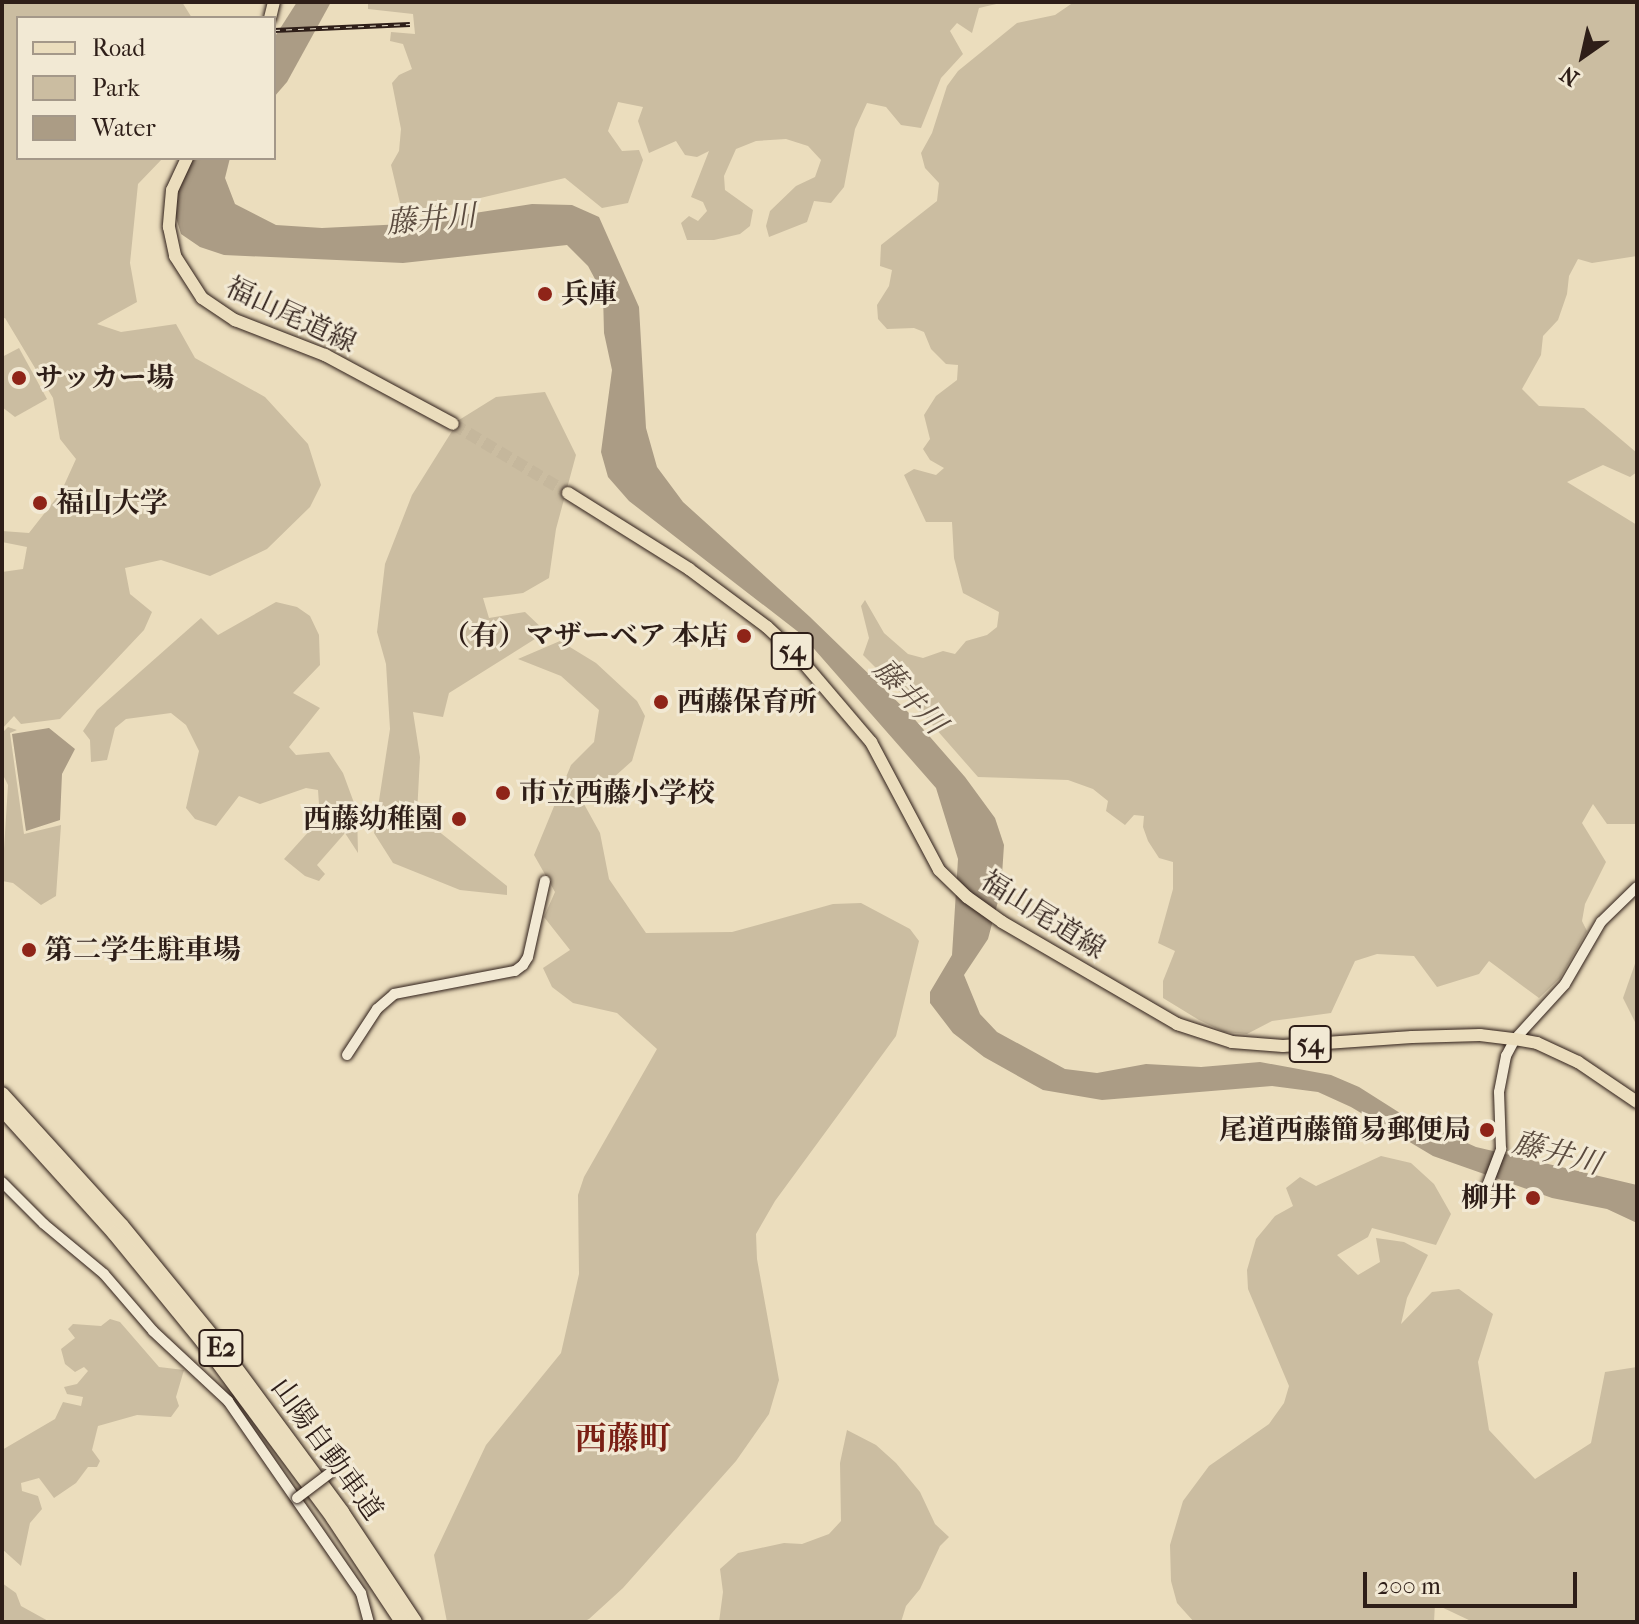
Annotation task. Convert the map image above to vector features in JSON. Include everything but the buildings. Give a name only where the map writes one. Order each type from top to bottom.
[{"type":"highway","name":"山陽自動車道","points":[[2,1094],[122,1226],[212,1336],[342,1512],[415,1622]]},
{"type":"highway","name":"山陽自動車道","points":[[2,1109],[114,1233],[203,1342],[333,1518],[402,1622]]},
{"type":"main road","name":"福山尾道線","points":[[186,160],[172,190],[169,227],[175,256],[202,298],[235,320],[325,355],[453,424]]},
{"type":"main road","name":"福山尾道線","points":[[568,493],[689,569],[796,654],[871,742],[944,878],[998,919],[1177,1024],[1232,1042],[1283,1046],[1439,1036],[1515,1039],[1537,1043],[1578,1062],[1637,1102]]},
{"type":"street","points":[[347,1055],[377,1009],[394,994],[515,971],[523,965],[528,957],[545,881]]},
{"type":"street","points":[[1487,1186],[1500,1152],[1499,1092],[1506,1056],[1515,1039],[1565,984],[1601,922],[1637,887]]},
{"type":"street","points":[[2,1182],[44,1224],[104,1274],[153,1331],[228,1401],[361,1593],[369,1622]]},
{"type":"street","points":[[297,1498],[330,1473]]},
{"type":"green space","points":[[2,2],[182,2],[191,16],[16,16],[16,160],[161,160],[138,184],[130,263],[137,302],[97,324],[121,332],[176,324],[195,358],[265,397],[308,444],[321,485],[310,507],[267,549],[210,576],[161,560],[125,568],[130,594],[152,612],[144,630],[60,719],[21,724],[14,716],[2,729],[2,572],[23,569],[27,547],[2,542],[2,531],[29,533],[61,492],[76,459],[60,439],[53,398],[5,318],[2,319]]},
{"type":"green space","points":[[368,2],[1005,2],[979,8],[972,33],[957,23],[950,31],[963,54],[941,78],[921,128],[901,125],[886,107],[867,103],[855,129],[844,187],[831,203],[814,201],[807,222],[769,237],[766,226],[770,211],[796,186],[815,177],[821,160],[808,146],[786,139],[756,141],[736,149],[724,176],[725,190],[753,210],[750,226],[740,234],[714,240],[687,240],[681,223],[689,216],[698,221],[707,211],[703,202],[691,197],[709,151],[697,157],[685,155],[676,141],[649,153],[638,121],[643,107],[618,102],[608,131],[622,151],[639,150],[643,160],[628,203],[602,208],[565,178],[425,211],[407,209],[400,203],[391,165],[399,151],[401,129],[392,83],[399,75],[412,69],[403,44],[390,41],[391,32],[415,34],[413,14],[368,9]]},
{"type":"green space","points":[[1074,2],[1637,2],[1637,256],[1592,263],[1578,259],[1569,276],[1567,294],[1558,320],[1543,336],[1541,355],[1522,389],[1539,406],[1584,408],[1637,453],[1637,472],[1630,477],[1603,465],[1567,482],[1637,525],[1637,824],[1607,824],[1593,804],[1582,823],[1606,862],[1585,904],[1582,921],[1587,931],[1560,978],[1539,998],[1489,961],[1479,974],[1437,987],[1414,956],[1377,954],[1355,961],[1331,1013],[1272,1021],[1247,1034],[1224,1032],[1199,1020],[1163,998],[1163,981],[1175,951],[1158,943],[1173,889],[1173,862],[1159,858],[1148,841],[1143,827],[1144,816],[1134,815],[1125,825],[1106,811],[1108,801],[1093,789],[1068,780],[978,777],[928,720],[863,655],[869,638],[861,606],[865,600],[884,633],[908,654],[923,658],[943,651],[955,654],[966,641],[987,635],[997,627],[999,612],[963,593],[954,558],[952,522],[926,522],[904,475],[914,469],[936,475],[944,468],[930,460],[923,449],[930,439],[924,415],[936,396],[957,380],[958,365],[946,364],[931,349],[924,332],[914,328],[887,329],[878,319],[877,305],[889,286],[892,270],[880,266],[881,245],[937,201],[939,183],[925,168],[921,153],[932,133],[947,86],[958,71],[1017,23],[1055,15]]},
{"type":"green space","name":"サッカー場","points":[[19,348],[47,399],[15,417],[2,407],[2,357]]},
{"type":"green space","points":[[545,392],[576,455],[556,529],[549,578],[523,593],[483,598],[489,618],[525,612],[546,632],[449,693],[443,717],[413,712],[420,757],[417,814],[507,886],[507,895],[460,890],[393,863],[374,833],[390,729],[386,664],[377,632],[385,564],[412,495],[459,420],[496,397]]},
{"type":"green space","points":[[276,602],[297,607],[310,616],[319,635],[320,665],[293,693],[320,708],[289,747],[296,755],[329,752],[343,773],[357,811],[358,853],[345,833],[317,865],[325,874],[319,881],[305,876],[284,859],[320,819],[318,790],[306,788],[260,804],[239,796],[216,826],[195,819],[186,808],[199,751],[186,725],[171,713],[126,719],[115,728],[107,760],[91,762],[90,740],[83,731],[97,710],[201,618],[218,635]]},
{"type":"green space","points":[[560,641],[596,663],[637,701],[645,716],[632,761],[584,804],[600,833],[609,879],[646,933],[732,932],[833,904],[861,903],[910,929],[919,941],[896,1036],[775,1201],[756,1234],[757,1259],[779,1380],[769,1414],[736,1461],[623,1588],[589,1619],[583,1622],[447,1622],[434,1555],[486,1445],[561,1353],[579,1274],[578,1195],[584,1177],[657,1049],[617,1013],[573,1003],[552,987],[543,968],[570,950],[544,917],[555,892],[534,855],[571,765],[594,742],[599,710],[561,676],[518,659]]},
{"type":"green space","points":[[8,727],[17,730],[10,733],[24,834],[61,825],[56,896],[41,905],[13,883],[2,881],[8,785],[2,773],[2,733]]},
{"type":"green space","points":[[1637,958],[1637,1026],[1623,998]]},
{"type":"green space","points":[[1381,1156],[1411,1163],[1434,1184],[1451,1214],[1436,1245],[1372,1228],[1368,1237],[1337,1255],[1358,1275],[1380,1262],[1376,1238],[1404,1242],[1428,1255],[1407,1298],[1401,1324],[1432,1292],[1459,1289],[1493,1314],[1478,1362],[1489,1430],[1535,1479],[1591,1443],[1605,1372],[1637,1367],[1637,1622],[1473,1622],[1435,1604],[1434,1622],[1194,1622],[1177,1603],[1171,1581],[1170,1545],[1183,1501],[1209,1466],[1269,1424],[1284,1403],[1289,1386],[1248,1289],[1247,1270],[1256,1239],[1275,1216],[1293,1206],[1286,1188],[1300,1177],[1316,1186]]},
{"type":"green space","points":[[110,1319],[120,1322],[159,1367],[184,1370],[176,1397],[179,1406],[171,1417],[137,1415],[98,1426],[92,1450],[100,1461],[97,1467],[88,1467],[76,1483],[54,1498],[39,1478],[21,1483],[22,1491],[38,1496],[42,1509],[30,1523],[21,1566],[2,1549],[2,1450],[55,1419],[63,1402],[81,1406],[83,1397],[67,1394],[64,1387],[77,1384],[88,1371],[84,1367],[75,1372],[65,1364],[61,1349],[75,1338],[68,1329],[73,1324],[101,1326]]},
{"type":"green space","points":[[847,1430],[876,1445],[896,1463],[920,1492],[935,1524],[949,1537],[940,1546],[920,1589],[906,1606],[901,1622],[719,1622],[723,1592],[720,1569],[738,1553],[784,1543],[802,1544],[829,1534],[841,1521],[840,1463]]},
{"type":"green space","points":[[2,1583],[16,1593],[21,1606],[50,1622],[2,1622]]},
{"type":"water","points":[[297,2],[331,2],[287,82],[276,95],[276,35]]},
{"type":"water","name":"藤井川","points":[[191,160],[230,160],[225,178],[235,204],[276,225],[322,228],[404,224],[532,204],[572,205],[599,217],[639,307],[646,428],[657,467],[683,502],[810,617],[910,714],[965,777],[995,818],[1004,845],[1001,890],[988,939],[964,975],[980,1014],[997,1032],[1065,1069],[1097,1073],[1146,1064],[1201,1067],[1260,1062],[1331,1075],[1359,1087],[1400,1113],[1476,1147],[1637,1185],[1637,1223],[1607,1209],[1552,1198],[1433,1156],[1351,1107],[1318,1092],[1272,1086],[1102,1100],[1043,1090],[984,1057],[953,1033],[930,1003],[930,992],[952,955],[958,859],[936,788],[801,634],[629,501],[608,477],[601,452],[612,370],[604,333],[603,294],[588,266],[567,245],[403,263],[224,255],[200,247],[181,234],[174,211],[180,183]]},
{"type":"water","points":[[49,728],[75,749],[62,774],[60,820],[26,831],[12,734]]},
{"type":"tunnel","points":[[453,424],[568,493]]},
{"type":"railway","points":[[276,30],[410,24]]},
{"type":"place","name":"兵庫","points":[[545,294]]},
{"type":"place","name":"サッカー場","points":[[19,378]]},
{"type":"place","name":"福山大学","points":[[40,503]]},
{"type":"place","name":"（有）マザーベア 本店","points":[[744,636]]},
{"type":"place","name":"西藤保育所","points":[[661,702]]},
{"type":"place","name":"市立西藤小学校","points":[[503,793]]},
{"type":"place","name":"西藤幼稚園","points":[[459,819]]},
{"type":"place","name":"第二学生駐車場","points":[[29,950]]},
{"type":"place","name":"尾道西藤簡易郵便局","points":[[1487,1130]]},
{"type":"place","name":"柳井","points":[[1533,1198]]},
{"type":"district","name":"西藤町","points":[[623,1439]]}]
